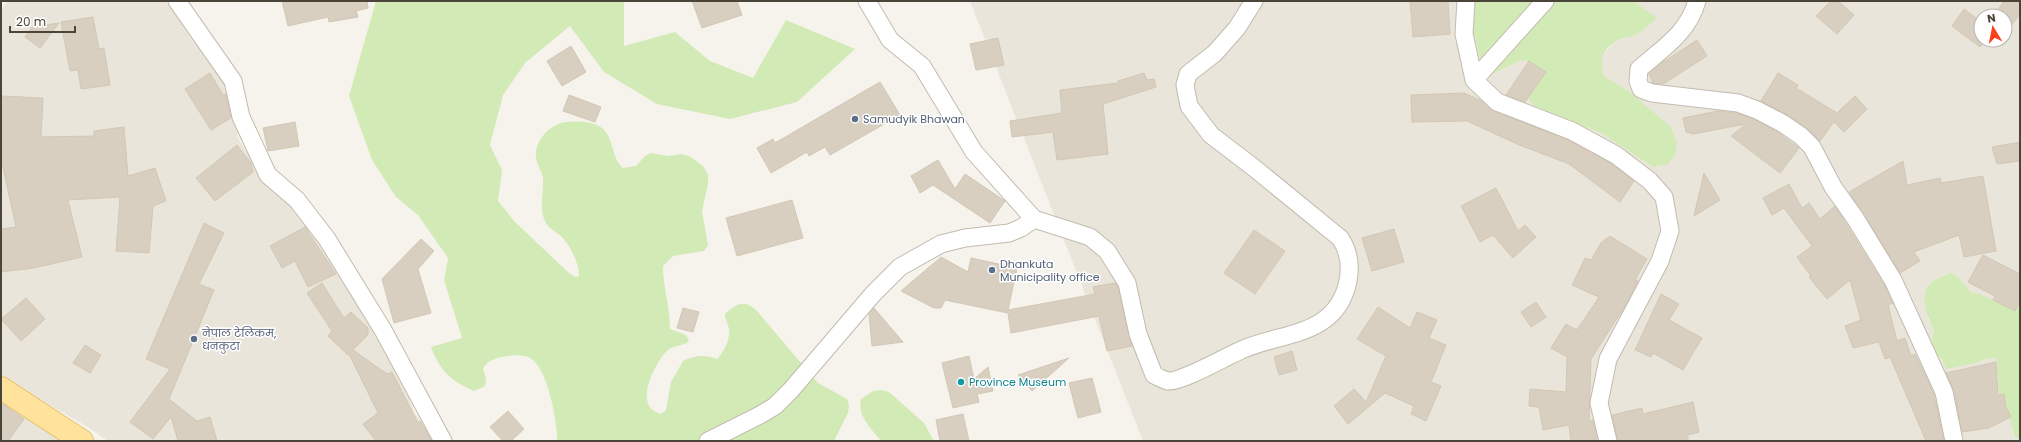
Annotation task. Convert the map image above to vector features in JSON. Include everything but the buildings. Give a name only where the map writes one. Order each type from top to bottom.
[{"type":"main road","points":[[1,388],[67,429],[82,441]]},
{"type":"street","points":[[176,1],[233,81],[241,117],[268,175],[297,200],[327,239],[383,330],[443,441]]},
{"type":"street","points":[[867,1],[890,40],[922,66],[974,152],[1034,219],[1090,237],[1107,251],[1127,283],[1138,334],[1154,375],[1169,381],[1187,376],[1262,341],[1299,333],[1320,323],[1338,305],[1346,289],[1349,262],[1346,248],[1340,238],[1211,135],[1189,106],[1185,85],[1188,74],[1215,53],[1237,28],[1254,1]]},
{"type":"street","points":[[1466,1],[1464,34],[1474,80],[1497,102],[1572,130],[1616,155],[1650,181],[1664,197],[1670,231],[1660,261],[1608,359],[1599,402],[1608,441]]},
{"type":"street","points":[[1474,80],[1545,1]]},
{"type":"street","points":[[1697,1],[1691,18],[1680,34],[1639,69],[1638,81],[1641,89],[1652,93],[1738,103],[1757,110],[1782,123],[1801,136],[1812,147],[1833,187],[1859,223],[1893,280],[1944,392],[1954,441]]},
{"type":"street","points":[[708,441],[775,406],[791,390],[860,309],[900,267],[941,244],[965,238],[1009,233],[1021,228],[1034,219]]},
{"type":"shaded area","points":[[8,1],[166,1],[190,37],[220,76],[234,106],[238,119],[237,137],[258,168],[259,172],[281,197],[301,216],[324,247],[378,331],[403,382],[415,414],[439,441],[108,441],[88,427],[13,384],[1,374],[1,10]]},
{"type":"shaded area","points":[[970,1],[1470,1],[1469,30],[1475,37],[1480,60],[1491,75],[1521,60],[1529,61],[1546,72],[1534,106],[1603,134],[1653,167],[1627,90],[1604,76],[1600,64],[1602,56],[1611,46],[1619,40],[1637,34],[1635,2],[1633,1],[2020,1],[2020,301],[2015,311],[1980,294],[1972,293],[1958,277],[1951,273],[1935,280],[1928,286],[1928,319],[1934,330],[1931,346],[1932,351],[1942,359],[1946,368],[1996,358],[1997,379],[2004,394],[2015,438],[2020,438],[2020,441],[1143,441]]},
{"type":"shaded area","points":[[1,397],[68,441],[1,441]]},
{"type":"green space","points":[[376,1],[624,1],[624,46],[675,32],[710,61],[753,78],[786,20],[855,49],[797,102],[730,119],[657,104],[604,72],[570,26],[525,63],[503,95],[490,145],[502,170],[498,201],[514,221],[575,277],[579,276],[579,271],[571,250],[562,237],[547,225],[542,212],[543,178],[536,158],[536,152],[540,140],[544,134],[560,123],[585,122],[594,124],[606,132],[611,142],[616,159],[623,168],[636,166],[645,156],[651,153],[668,156],[682,154],[691,157],[703,166],[708,175],[708,184],[702,211],[708,245],[704,251],[673,256],[663,266],[670,329],[686,335],[689,341],[669,349],[658,363],[647,389],[649,405],[654,411],[661,414],[666,410],[671,382],[683,361],[700,356],[708,356],[717,359],[719,357],[726,346],[729,337],[729,329],[725,314],[737,305],[745,304],[753,307],[757,311],[818,383],[847,399],[849,405],[848,413],[834,441],[557,441],[556,421],[546,381],[535,362],[528,357],[509,356],[497,358],[491,361],[483,368],[486,379],[485,386],[474,391],[459,383],[447,374],[438,363],[431,347],[462,338],[444,280],[448,258],[418,215],[396,197],[372,160],[349,96]]},
{"type":"green space","points":[[1470,1],[1633,1],[1657,18],[1637,34],[1613,43],[1605,51],[1602,64],[1604,76],[1627,90],[1671,127],[1677,143],[1675,155],[1668,164],[1653,167],[1603,134],[1534,106],[1528,97],[1545,72],[1529,61],[1521,60],[1491,75],[1480,60],[1475,37],[1469,30]]},
{"type":"green space","points":[[1951,273],[1958,277],[1972,293],[1980,294],[1993,300],[2020,301],[2020,438],[2015,438],[2004,395],[1999,394],[1996,358],[1985,359],[1977,363],[1946,369],[1942,359],[1932,351],[1931,347],[1934,330],[1927,314],[1925,301],[1926,290],[1931,283]]},
{"type":"green space","points":[[881,390],[889,392],[924,423],[934,441],[881,441],[866,422],[860,405],[861,399],[873,391]]},
{"type":"place","name":"Samudyik Bhawan","points":[[855,119]]},
{"type":"place","name":"Dhankuta Municipality office","points":[[992,270]]},
{"type":"place","name":"नेपाल टेलिकम, धनकुटा","points":[[194,339]]},
{"type":"place","name":"Province Museum","points":[[961,382]]}]
